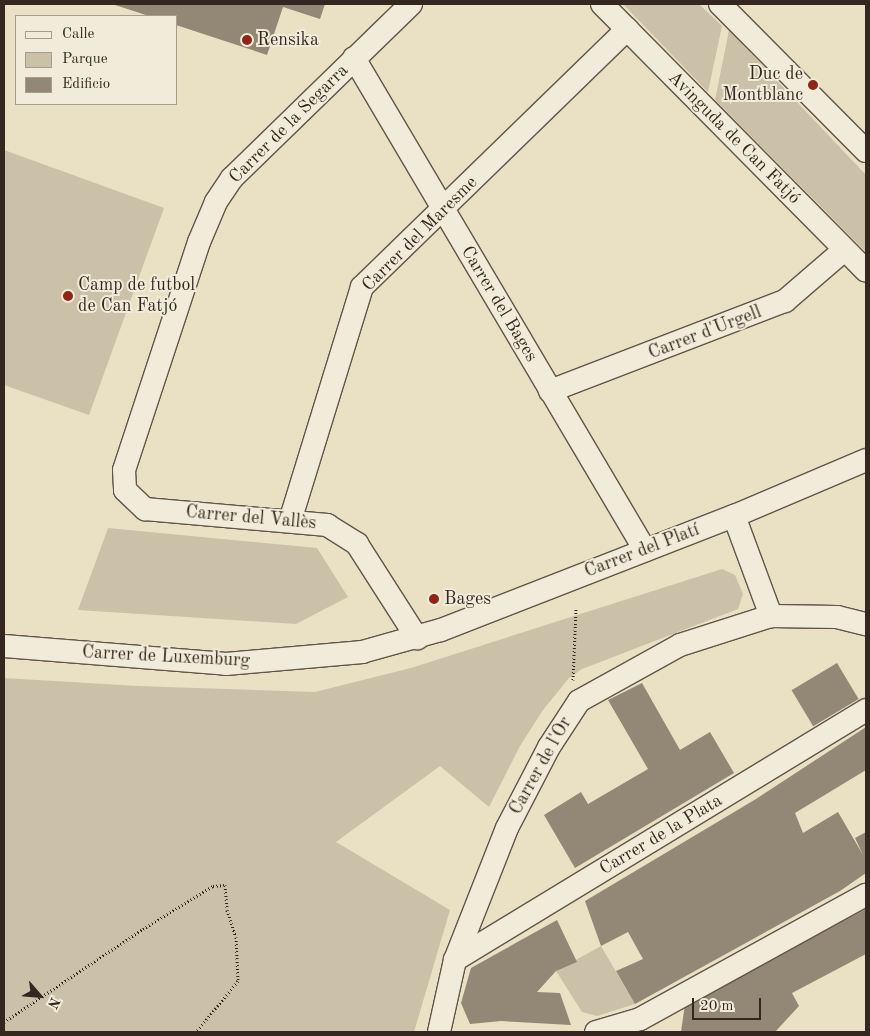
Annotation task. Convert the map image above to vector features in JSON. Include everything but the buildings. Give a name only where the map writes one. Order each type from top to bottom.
[{"type":"street","name":"Carrer de la Segarra","points":[[126,490],[124,470],[199,242],[216,202],[232,178],[411,4]]},
{"type":"street","name":"Avinguda de Can Fatjó","points":[[602,4],[866,272]]},
{"type":"street","points":[[720,4],[866,151]]},
{"type":"street","name":"Carrer del Maresme","points":[[290,520],[362,287],[444,210],[627,29]]},
{"type":"street","name":"Carrer del Bages","points":[[354,58],[645,550]]},
{"type":"street","name":"Carrer d'Urgell","points":[[550,390],[753,316],[785,301],[844,250]]},
{"type":"street","name":"Carrer del Platí","points":[[417,638],[734,516],[866,460]]},
{"type":"street","name":"Carrer del Vallès","points":[[126,490],[146,509],[290,520],[327,525],[357,544],[417,638]]},
{"type":"street","points":[[734,516],[771,616]]},
{"type":"street","name":"Carrer de l'Or","points":[[439,1032],[455,960],[508,828],[549,748],[578,701],[680,645],[771,616],[837,617],[866,624]]},
{"type":"street","name":"Carrer de Luxemburg","points":[[4,646],[226,664],[362,652],[417,638]]},
{"type":"street","name":"Carrer de la Plata","points":[[455,960],[866,710]]},
{"type":"street","points":[[596,1032],[644,1026],[866,895]]},
{"type":"path","points":[[573,681],[576,608]]},
{"type":"path","points":[[4,1022],[143,929],[212,886],[225,885],[227,910],[236,938],[238,981],[196,1032]]},
{"type":"green space","points":[[623,4],[699,4],[722,26],[708,92]]},
{"type":"green space","points":[[729,30],[866,175],[866,252],[715,100]]},
{"type":"green space","name":"Camp de futbol de Can Fatjó","points":[[4,150],[164,208],[89,415],[4,385]]},
{"type":"green space","points":[[108,528],[317,548],[348,597],[296,624],[78,610]]},
{"type":"green space","points":[[722,569],[735,575],[743,594],[738,609],[582,669],[569,678],[543,710],[520,746],[489,807],[440,766],[336,842],[450,910],[414,1032],[4,1032],[4,678],[138,686],[315,692],[411,668]]},
{"type":"green space","points":[[601,946],[635,1004],[597,1016],[582,1012],[556,971]]},
{"type":"place","name":"Rensika","points":[[247,40]]},
{"type":"place","name":"Duc de Montblanc","points":[[813,85]]},
{"type":"place","name":"Camp de futbol de Can Fatjó","points":[[68,296]]},
{"type":"place","name":"Bages","points":[[434,599]]}]
